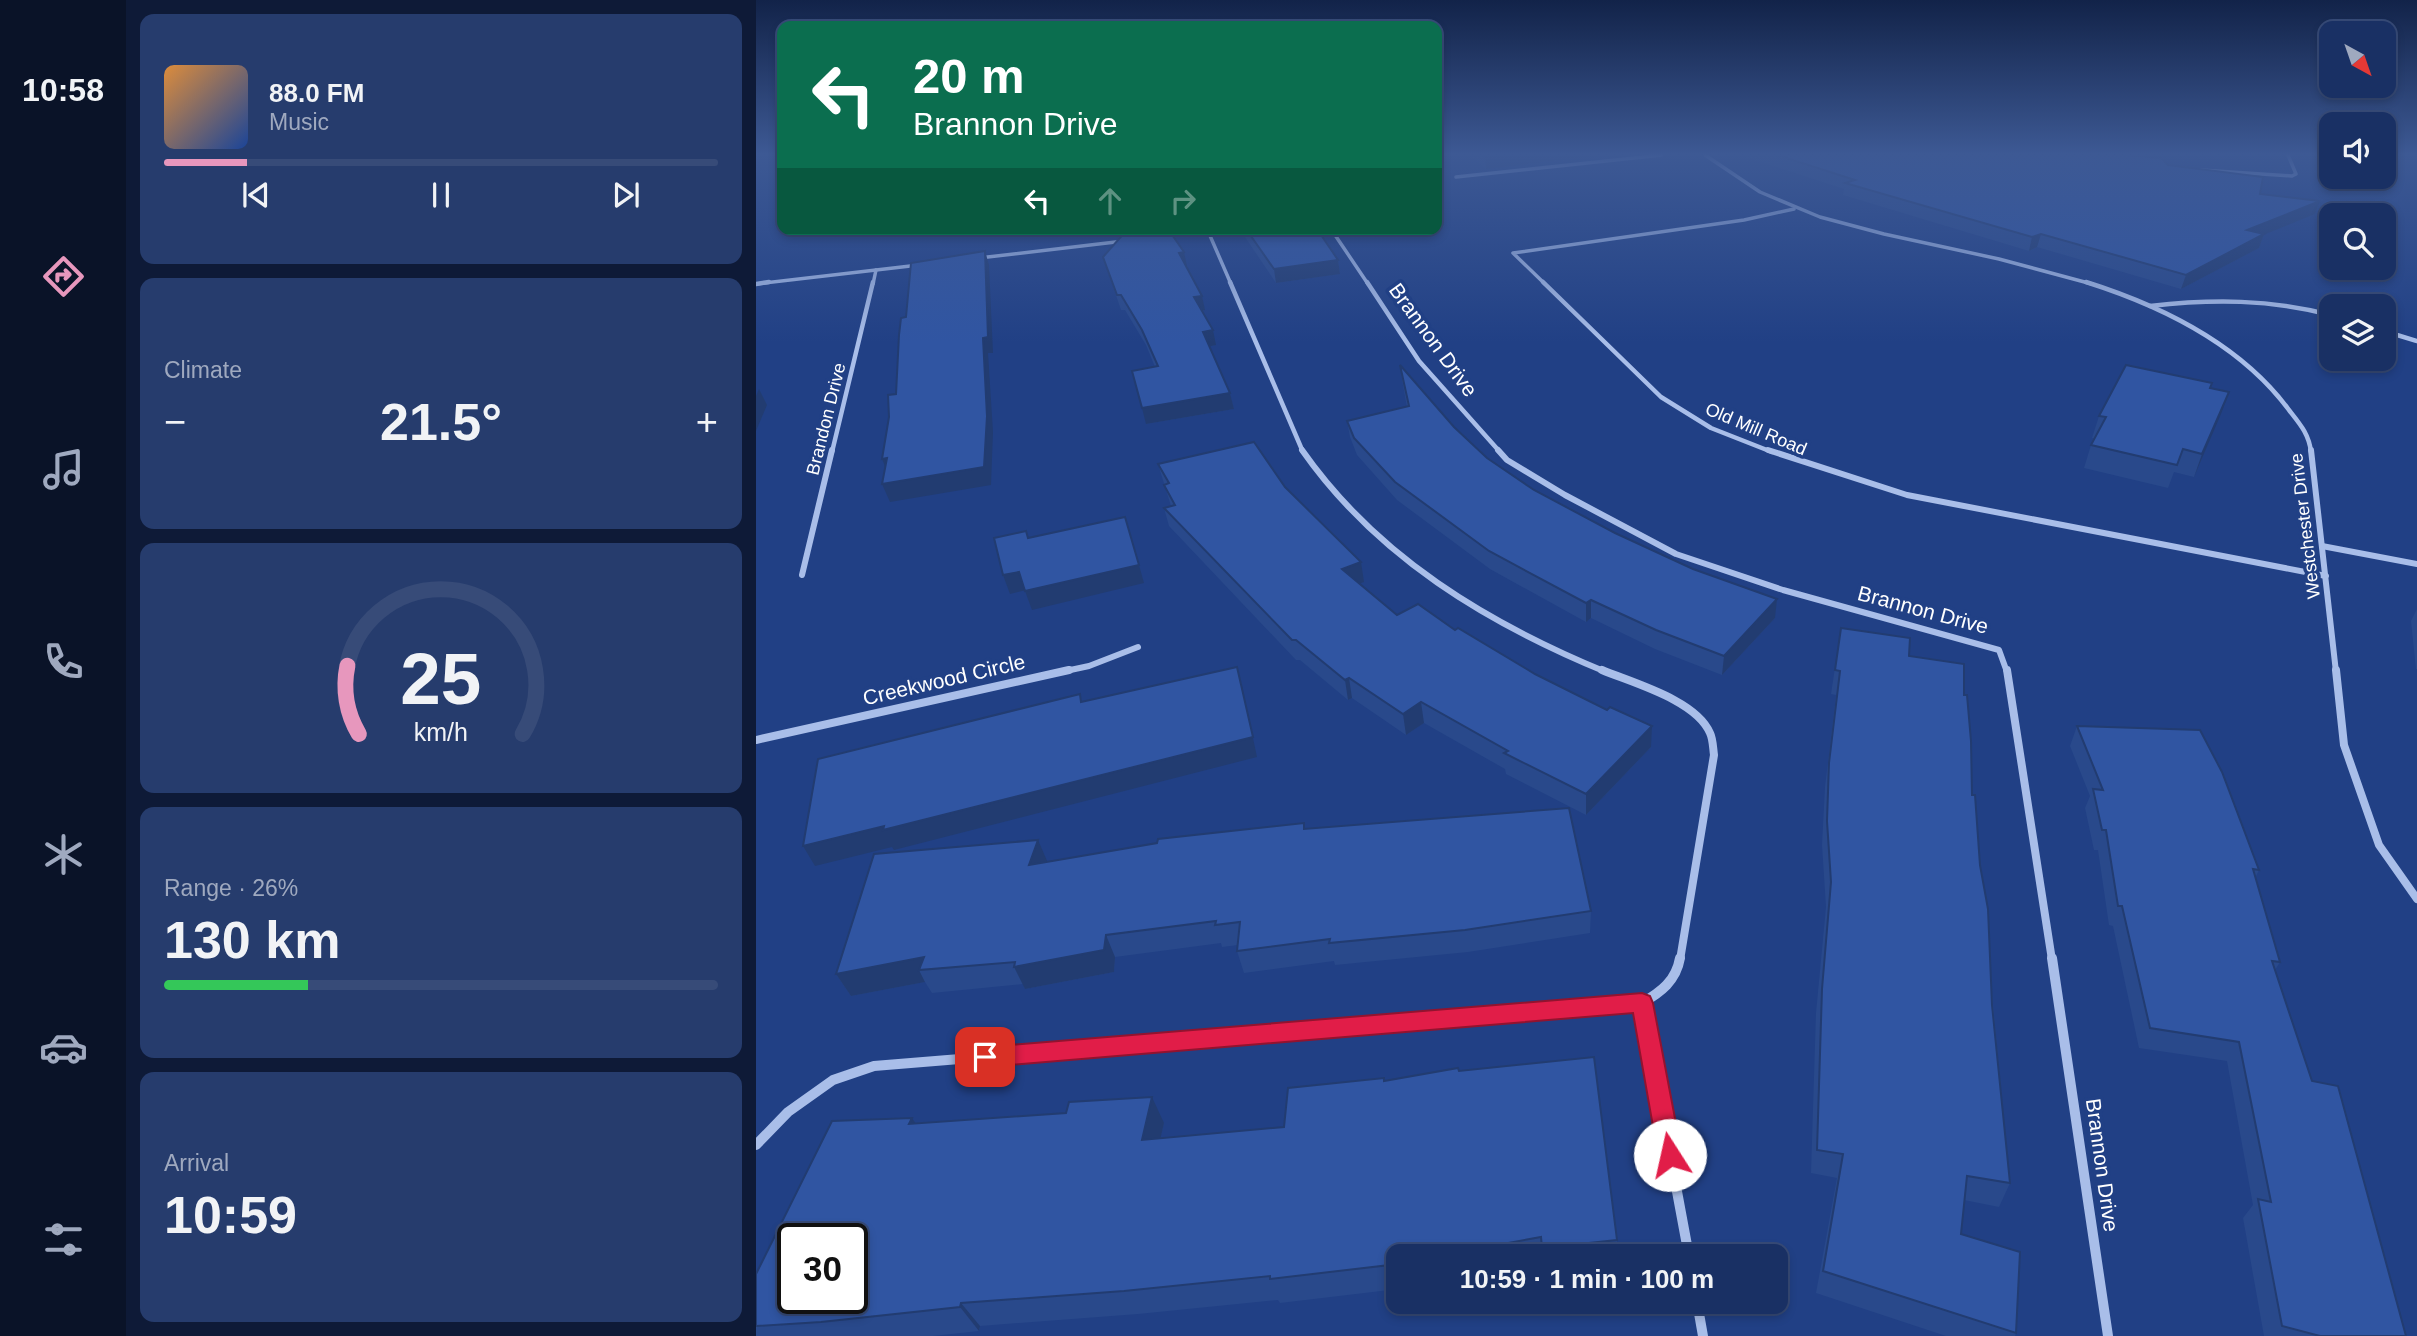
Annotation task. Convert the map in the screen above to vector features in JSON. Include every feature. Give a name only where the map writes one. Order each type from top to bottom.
[{"type":"street","name":"Old Mill Road","points":[[1756,217],[1513,253],[1661,397],[1711,428],[1783,457],[1907,495],[2326,576]]},
{"type":"street","name":"Westchester Drive","points":[[1821,217],[1848,226],[2041,269],[2149,306],[2187,325],[2248,365],[2291,408],[2309,437],[2344,745],[2379,845],[2417,899]]},
{"type":"street","points":[[1153,237],[1171,235]]},
{"type":"street","points":[[756,1145],[788,1112],[833,1080],[874,1066],[1642,1003],[1668,988],[1680,969],[1682,942],[1714,755],[1710,733],[1700,719],[1679,702],[1581,662],[1444,588],[1399,557],[1362,524],[1326,485],[1300,448],[1210,235]]},
{"type":"street","name":"Brannon Drive","points":[[1335,235],[1419,361],[1465,416],[1507,460],[1564,495],[1676,554],[1783,590],[1999,650],[2010,678],[2108,1336]]},
{"type":"street","points":[[973,258],[1125,240]]},
{"type":"street","points":[[756,284],[932,263]]},
{"type":"street","name":"Brandon Drive","points":[[802,575],[877,270]]},
{"type":"street","points":[[2149,306],[2212,298],[2307,307],[2319,311]]},
{"type":"street","points":[[2396,335],[2417,341]]},
{"type":"street","points":[[2322,546],[2417,564]]},
{"type":"street","name":"Creekwood Circle","points":[[756,740],[1089,666],[1138,647]]},
{"type":"street","points":[[1642,1003],[1687,1244]]},
{"type":"street","points":[[1699,1314],[1703,1336]]},
{"type":"building","points":[[1964,217],[2279,217],[2247,230],[2264,234],[2186,275],[2041,234],[2032,237]]},
{"type":"building","points":[[1122,235],[1172,235],[1184,252],[1179,253],[1202,296],[1194,297],[1213,330],[1203,332],[1230,393],[1142,408],[1132,371],[1158,366],[1142,330],[1121,295],[1117,295],[1103,257]]},
{"type":"building","points":[[1250,235],[1321,235],[1338,260],[1274,269]]},
{"type":"building","points":[[985,251],[988,337],[983,338],[987,416],[984,467],[882,484],[887,458],[882,459],[889,417],[888,395],[896,394],[899,335],[901,318],[906,317],[911,263]]},
{"type":"building","points":[[1400,365],[1454,427],[1487,458],[1534,490],[1615,533],[1693,569],[1777,599],[1724,656],[1656,630],[1591,600],[1586,603],[1489,551],[1395,482],[1354,438],[1347,421],[1409,406]]},
{"type":"building","points":[[2126,365],[2212,383],[2210,388],[2229,392],[2202,454],[2183,449],[2177,465],[2091,445],[2106,417],[2099,416]]},
{"type":"building","points":[[1254,442],[1285,487],[1361,562],[1342,569],[1397,615],[1418,604],[1455,630],[1458,628],[1535,674],[1607,710],[1610,707],[1652,726],[1586,794],[1504,753],[1508,751],[1421,702],[1403,714],[1349,678],[1345,680],[1296,640],[1292,640],[1164,508],[1175,505],[1164,485],[1169,483],[1158,464]]},
{"type":"building","points":[[1125,517],[1139,565],[1025,591],[1019,572],[1003,575],[994,538],[1026,531],[1028,538]]},
{"type":"building","points":[[1841,628],[1910,638],[1909,656],[1964,664],[1964,695],[1967,695],[1971,741],[1972,795],[1975,795],[1980,865],[1988,909],[1992,1005],[2010,1183],[1967,1176],[1961,1234],[2020,1252],[2016,1333],[1823,1271],[1843,1154],[1817,1150],[1822,989],[1831,882],[1827,821],[1829,763],[1840,671],[1835,670]]},
{"type":"building","points":[[1237,667],[1253,737],[883,830],[884,826],[803,846],[818,759],[1080,694],[1081,702]]},
{"type":"building","points":[[2077,726],[2200,730],[2222,772],[2259,870],[2253,869],[2280,962],[2272,961],[2312,1081],[2338,1086],[2406,1336],[2320,1336],[2282,1326],[2258,1199],[2271,1202],[2239,1042],[2150,1028],[2122,906],[2118,906],[2106,830],[2102,830],[2093,789],[2103,790]]},
{"type":"building","points":[[1569,808],[1591,911],[1465,930],[1329,943],[1330,939],[1237,951],[1240,922],[1215,925],[1216,921],[1106,935],[1104,950],[1014,967],[1015,962],[919,970],[924,957],[836,974],[874,854],[1038,840],[1029,865],[1157,843],[1158,839],[1304,823],[1304,829]]},
{"type":"building","points":[[1594,1057],[1617,1240],[1542,1244],[1541,1237],[1503,1244],[1386,1244],[1386,1265],[1270,1279],[1270,1276],[1124,1291],[961,1303],[960,1307],[756,1326],[756,1274],[777,1232],[777,1314],[868,1314],[868,1223],[781,1223],[832,1121],[912,1118],[909,1124],[1066,1113],[1069,1102],[1152,1097],[1142,1140],[1284,1127],[1288,1088],[1384,1078],[1384,1081],[1458,1068],[1459,1071]]},
{"type":"route","points":[[985,1057],[1642,1003],[1670,1155]]}]
